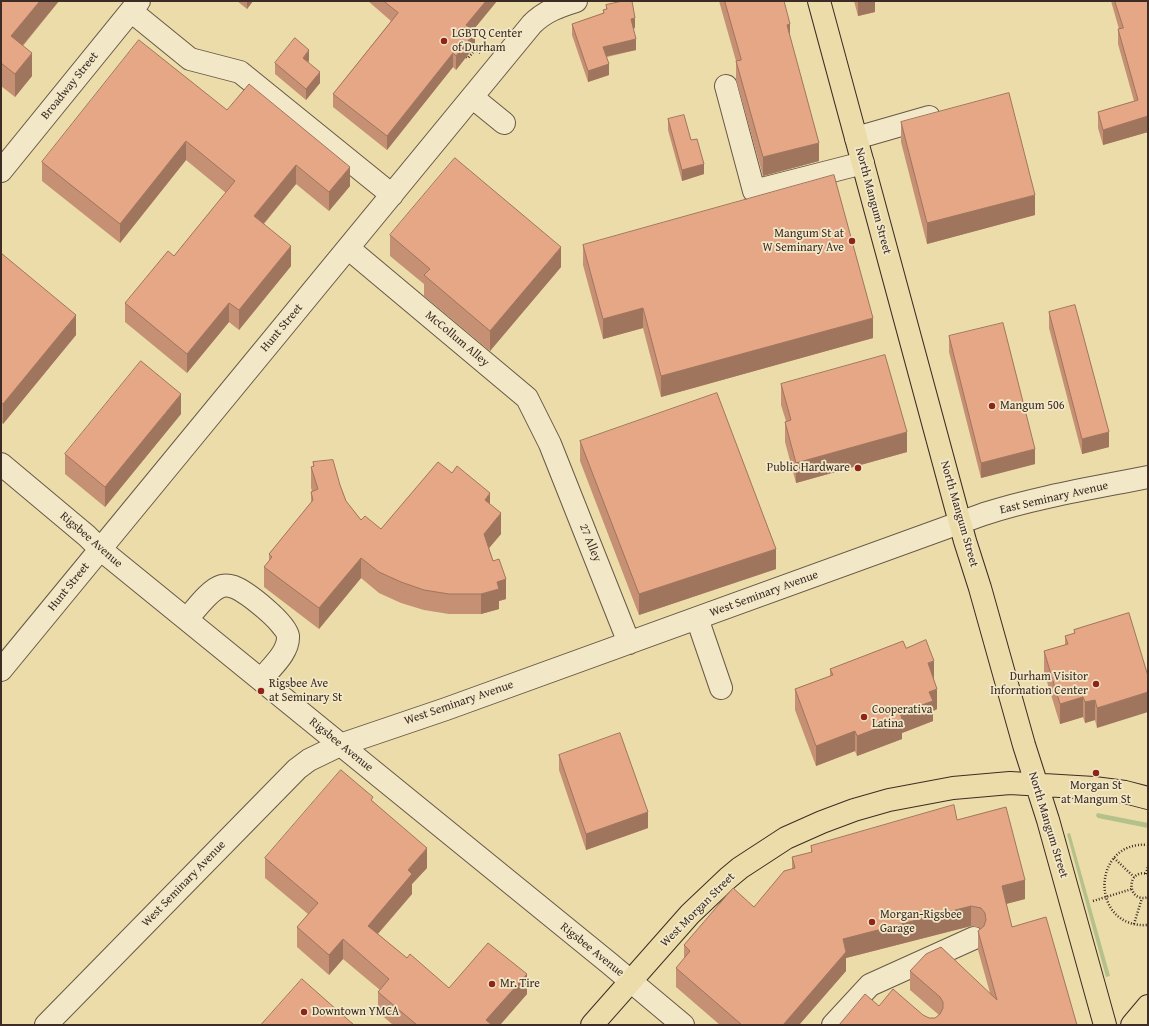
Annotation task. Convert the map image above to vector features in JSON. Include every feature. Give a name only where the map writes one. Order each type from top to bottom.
[{"type":"main road","name":"North Mangum Street","points":[[819,1],[961,523],[1105,1025]]},
{"type":"main road","name":"West Morgan Street","points":[[592,1025],[690,914],[728,878],[740,868],[786,838],[833,818],[889,800],[953,788],[1010,783],[1036,783],[1094,788],[1125,792],[1148,798]]},
{"type":"main road","points":[[1132,1025],[1148,1006]]},
{"type":"street","name":"Hunt Street","points":[[1,670],[538,18],[551,10],[576,1]]},
{"type":"street","points":[[135,6],[190,59],[240,72],[392,195]]},
{"type":"street","name":"Broadway Street","points":[[1,171],[135,6]]},
{"type":"street","points":[[726,86],[754,191],[863,163]]},
{"type":"street","points":[[472,97],[504,123]]},
{"type":"street","points":[[856,138],[948,112]]},
{"type":"street","name":"McCollum Alley","points":[[348,248],[527,398],[550,444]]},
{"type":"street","name":"27 Alley","points":[[550,444],[629,643]]},
{"type":"street","name":"Rigsbee Avenue","points":[[1,464],[87,536],[100,549],[683,1025]]},
{"type":"street","name":"East Seminary Avenue","points":[[961,523],[1001,509],[1148,477]]},
{"type":"street","name":"West Seminary Avenue","points":[[46,1025],[297,769],[309,760],[340,745],[446,709],[961,523]]},
{"type":"street","points":[[186,619],[208,596],[221,586],[228,586],[243,592],[274,616],[285,628],[288,636],[287,644],[283,652],[261,680]]},
{"type":"street","points":[[697,618],[721,688]]},
{"type":"street","points":[[833,1025],[870,985],[890,986],[974,938]]},
{"type":"path","points":[[466,57],[468,58],[475,50],[480,53]]},
{"type":"path","points":[[1148,845],[1128,848],[1114,858],[1105,873],[1104,889],[1113,912],[1126,922],[1148,925]]},
{"type":"path","points":[[1114,858],[1134,877]]},
{"type":"path","points":[[1148,866],[1147,874],[1134,877],[1131,884],[1135,895],[1142,898],[1148,897]]},
{"type":"path","points":[[1093,901],[1132,889]]},
{"type":"path","points":[[1134,924],[1142,898]]},
{"type":"green space","points":[[1097,813],[1148,823],[1148,828],[1098,818],[1096,816]]},
{"type":"green space","points":[[1070,833],[1110,976],[1106,977],[1067,834]]},
{"type":"building","points":[[1,1],[40,1],[11,36],[32,53],[15,74],[1,63]]},
{"type":"building","points":[[384,1],[486,1],[466,25],[475,32],[456,56],[453,53],[387,136],[333,94],[398,13]]},
{"type":"building","points":[[623,1],[632,1],[635,18],[631,19],[636,39],[603,47],[609,64],[588,71],[572,24],[604,13],[603,10],[607,9],[606,5]]},
{"type":"building","points":[[725,1],[784,1],[790,24],[787,25],[819,143],[763,157],[736,61],[741,60]]},
{"type":"building","points":[[1115,1],[1148,1],[1148,116],[1103,130],[1098,112],[1138,100],[1118,29],[1123,28]]},
{"type":"building","points":[[295,38],[309,50],[303,58],[320,72],[306,89],[275,63]]},
{"type":"building","points":[[139,40],[227,110],[249,84],[350,167],[329,192],[296,165],[254,216],[291,246],[239,310],[229,303],[187,354],[125,303],[168,251],[174,256],[235,181],[186,141],[120,224],[42,162]]},
{"type":"building","points":[[1009,93],[1035,195],[927,223],[901,122]]},
{"type":"building","points":[[684,115],[691,140],[697,139],[704,164],[682,170],[668,119]]},
{"type":"building","points":[[455,158],[561,247],[490,331],[424,275],[430,269],[390,235]]},
{"type":"building","points":[[834,175],[873,318],[661,376],[643,308],[603,319],[583,245]]},
{"type":"building","points":[[1,253],[76,315],[3,404],[1,402]]},
{"type":"building","points":[[1075,305],[1109,432],[1082,439],[1049,312]]},
{"type":"building","name":"Mangum 506","points":[[1003,323],[1035,449],[981,463],[949,336]]},
{"type":"building","points":[[885,355],[907,432],[796,463],[785,422],[791,420],[781,384]]},
{"type":"building","points":[[141,361],[181,394],[105,487],[65,454]]},
{"type":"building","points":[[717,393],[776,549],[639,594],[580,441]]},
{"type":"building","points":[[333,460],[346,501],[361,520],[365,516],[381,529],[438,462],[452,473],[457,466],[490,493],[485,500],[501,513],[484,534],[493,561],[499,559],[506,579],[497,582],[499,589],[481,594],[449,594],[424,590],[379,572],[361,558],[319,608],[264,567],[272,557],[269,554],[313,500],[311,492],[318,489],[311,467],[314,466],[313,462]]},
{"type":"building","name":"Durham Visitor Information Center","points":[[1129,613],[1148,676],[1148,692],[1097,708],[1095,700],[1085,702],[1083,697],[1060,704],[1044,651],[1068,644],[1065,636],[1075,633],[1074,630]]},
{"type":"building","name":"Cooperativa Latina","points":[[926,640],[934,661],[928,663],[937,689],[929,692],[933,701],[900,713],[902,719],[857,736],[855,731],[816,746],[795,689],[833,675],[830,669],[903,641],[906,648]]},
{"type":"building","points":[[620,733],[648,812],[586,834],[559,755]]},
{"type":"building","points":[[341,770],[373,797],[371,800],[427,848],[408,870],[412,874],[368,926],[407,958],[410,954],[449,988],[488,943],[527,974],[486,1020],[492,1025],[417,1025],[378,992],[389,979],[343,939],[329,955],[297,927],[318,903],[265,858]]},
{"type":"building","points":[[954,805],[957,820],[1006,807],[1025,880],[1002,886],[1012,927],[1046,917],[1077,1025],[839,1025],[865,994],[879,1006],[893,989],[923,1015],[929,1018],[935,1018],[940,1014],[943,1008],[943,1002],[940,997],[910,971],[926,954],[941,947],[997,1000],[978,931],[984,926],[986,920],[985,913],[981,908],[971,906],[843,939],[846,952],[783,1025],[742,1025],[676,968],[690,951],[684,945],[733,888],[754,907],[784,871],[795,868],[792,857],[812,852],[811,846]]},
{"type":"building","points":[[302,979],[354,1025],[261,1025]]},
{"type":"place","name":"LGBTQ Center of Durham","points":[[444,41]]},
{"type":"place","name":"Mangum St at W Seminary Ave","points":[[852,241]]},
{"type":"place","name":"Mangum 506","points":[[992,406]]},
{"type":"place","name":"Public Hardware","points":[[858,468]]},
{"type":"place","name":"Durham Visitor Information Center","points":[[1096,684]]},
{"type":"place","name":"Rigsbee Ave at Seminary St","points":[[261,691]]},
{"type":"place","name":"Cooperativa Latina","points":[[864,717]]},
{"type":"place","name":"Morgan St at Mangum St","points":[[1096,773]]},
{"type":"place","name":"Morgan-Rigsbee Garage","points":[[872,922]]},
{"type":"place","name":"Mr. Tire","points":[[492,984]]},
{"type":"place","name":"Downtown YMCA","points":[[304,1012]]}]
